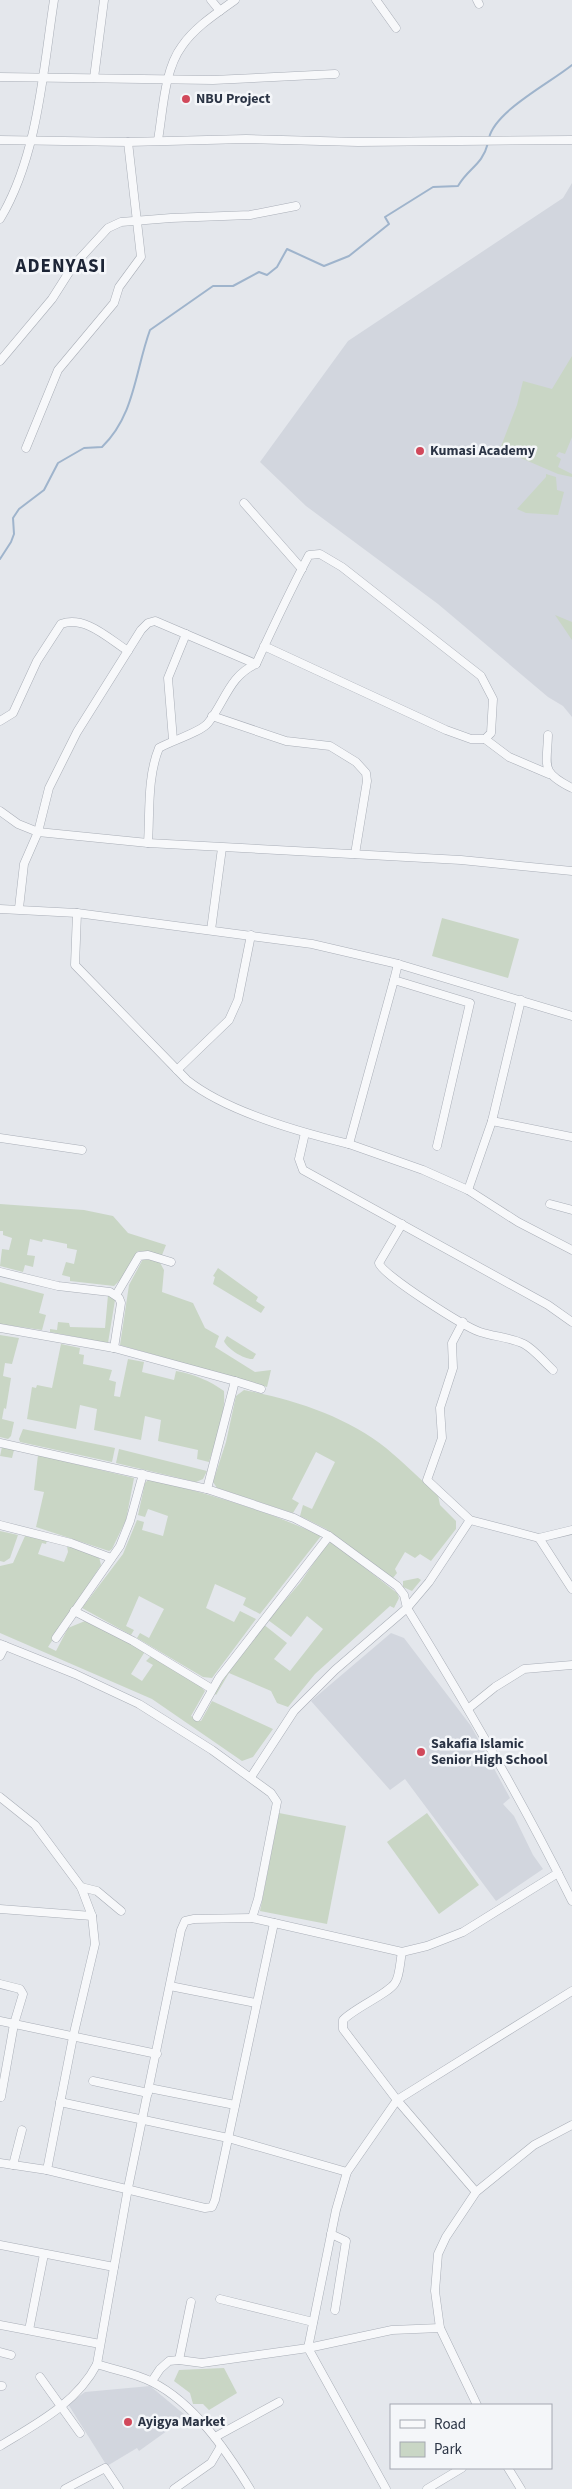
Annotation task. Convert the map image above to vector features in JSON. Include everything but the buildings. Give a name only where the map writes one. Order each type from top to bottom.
[{"type":"street","points":[[0,219],[3,208],[16,189],[31,141],[54,0]]},
{"type":"street","points":[[94,78],[104,0]]},
{"type":"street","points":[[211,0],[220,11]]},
{"type":"street","points":[[158,140],[169,80],[175,58],[181,47],[189,36],[235,0]]},
{"type":"street","points":[[376,0],[396,28]]},
{"type":"street","points":[[0,77],[169,80],[335,74]]},
{"type":"street","points":[[0,140],[128,142],[158,140],[572,140]]},
{"type":"street","points":[[26,448],[58,370],[114,303],[119,287],[141,257],[128,142]]},
{"type":"street","points":[[0,361],[52,299],[73,266],[108,228],[121,222],[250,215],[296,206]]},
{"type":"street","points":[[244,503],[302,569]]},
{"type":"street","points":[[148,843],[151,785],[155,758],[159,748],[173,740],[192,734],[208,724],[232,683],[243,670],[256,664],[309,555],[315,554],[335,563],[481,676],[492,699],[491,733],[485,739]]},
{"type":"street","points":[[19,908],[24,864],[38,832],[49,788],[77,732],[148,623],[155,621],[256,664]]},
{"type":"street","points":[[0,721],[13,713],[20,694],[37,661],[61,624],[78,622],[88,625],[128,651]]},
{"type":"street","points":[[173,740],[168,678],[186,634]]},
{"type":"street","points":[[264,646],[446,730],[471,739],[485,739],[523,765],[549,774],[572,788]]},
{"type":"street","points":[[212,716],[286,741],[330,746],[356,762],[366,774],[367,781],[355,854]]},
{"type":"street","points":[[548,735],[547,768],[549,774]]},
{"type":"street","points":[[0,811],[18,824],[38,832],[148,843],[461,860],[572,871]]},
{"type":"street","points":[[212,930],[222,848]]},
{"type":"street","points":[[0,909],[19,908],[77,913],[312,944],[398,964],[572,1016]]},
{"type":"street","points":[[77,913],[75,965],[177,1070],[202,1092],[305,1133],[349,1144],[423,1170],[468,1190],[518,1222],[572,1250]]},
{"type":"street","points":[[177,1070],[229,1020],[238,1000],[251,935]]},
{"type":"street","points":[[349,1144],[398,964]]},
{"type":"street","points":[[394,980],[470,1003]]},
{"type":"street","points":[[437,1146],[474,986]]},
{"type":"street","points":[[468,1190],[492,1121],[522,1000]]},
{"type":"street","points":[[492,1121],[572,1137]]},
{"type":"street","points":[[305,1133],[299,1159],[303,1170],[548,1305],[572,1322]]},
{"type":"street","points":[[0,1138],[82,1150]]},
{"type":"street","points":[[550,1204],[572,1210]]},
{"type":"street","points":[[402,1224],[379,1264],[380,1267],[437,1308],[479,1332],[514,1340],[527,1346],[553,1370]]},
{"type":"street","points":[[116,1294],[139,1256],[148,1256],[171,1262]]},
{"type":"street","points":[[0,1272],[58,1286],[116,1294],[121,1302],[114,1348]]},
{"type":"street","points":[[462,1322],[452,1343],[453,1368],[440,1408],[441,1443],[427,1480],[470,1520],[539,1538],[572,1530]]},
{"type":"street","points":[[0,1328],[114,1348],[261,1389]]},
{"type":"street","points":[[207,1489],[235,1381]]},
{"type":"street","points":[[0,1443],[207,1489],[294,1518],[329,1536],[397,1586],[404,1595],[406,1608],[469,1708],[515,1789],[572,1901]]},
{"type":"street","points":[[56,1638],[120,1546],[130,1521],[144,1474]]},
{"type":"street","points":[[251,1777],[294,1711],[335,1670],[406,1608],[428,1582],[470,1520]]},
{"type":"street","points":[[0,1525],[71,1543],[111,1558]]},
{"type":"street","points":[[197,1717],[219,1678],[329,1536]]},
{"type":"street","points":[[539,1538],[572,1589]]},
{"type":"street","points":[[74,1611],[133,1641],[212,1690]]},
{"type":"street","points":[[0,1656],[2,1645],[75,1674],[139,1704],[251,1777],[272,1793],[277,1802],[258,1899],[252,1918]]},
{"type":"street","points":[[469,1708],[495,1687],[524,1669],[572,1665]]},
{"type":"street","points":[[0,1797],[35,1825],[81,1888],[92,1916],[95,1944],[73,2036],[47,2170]]},
{"type":"street","points":[[0,2446],[61,2406],[81,2390],[97,2364],[128,2188],[181,1930],[185,1921],[194,1919],[252,1918],[402,1952],[427,1946],[463,1932],[558,1873]]},
{"type":"street","points":[[81,1888],[97,1891],[122,1911]]},
{"type":"street","points":[[0,1910],[92,1916]]},
{"type":"street","points":[[0,2163],[47,2170],[206,2208],[212,2207],[274,1923]]},
{"type":"street","points":[[402,1952],[396,1983],[388,1991],[353,2010],[342,2024],[343,2030],[397,2100],[476,2192]]},
{"type":"street","points":[[0,1984],[20,1989],[23,1994],[14,2024],[1,2097]]},
{"type":"street","points":[[170,1986],[256,2003]]},
{"type":"street","points":[[386,2489],[308,2348],[331,2234],[347,2172],[397,2100],[572,1991]]},
{"type":"street","points":[[0,2021],[157,2054]]},
{"type":"street","points":[[93,2081],[235,2105]]},
{"type":"street","points":[[60,2102],[228,2138],[347,2172]]},
{"type":"street","points":[[476,2404],[440,2328],[435,2290],[438,2254],[446,2237],[476,2192],[534,2145],[572,2125]]},
{"type":"street","points":[[13,2165],[22,2130]]},
{"type":"street","points":[[331,2234],[346,2241],[335,2310]]},
{"type":"street","points":[[0,2245],[114,2267]]},
{"type":"street","points":[[29,2330],[44,2254]]},
{"type":"street","points":[[220,2299],[313,2322]]},
{"type":"street","points":[[179,2360],[191,2302]]},
{"type":"street","points":[[0,2325],[100,2344]]},
{"type":"street","points":[[152,2382],[160,2369],[169,2361],[179,2360],[202,2363],[308,2348],[392,2330],[440,2328]]},
{"type":"street","points":[[0,2352],[11,2355]]},
{"type":"street","points":[[97,2364],[152,2382],[194,2412],[222,2446],[250,2489]]},
{"type":"street","points":[[40,2377],[80,2433]]},
{"type":"street","points":[[215,2437],[279,2402]]},
{"type":"street","points":[[174,2489],[210,2463],[222,2446]]},
{"type":"street","points":[[65,2489],[105,2468],[119,2489]]},
{"type":"street","points":[[426,2489],[460,2469]]},
{"type":"street","points":[[509,2469],[521,2489]]},
{"type":"shaded area","name":"Kumasi Academy","points":[[572,183],[572,717],[563,706],[548,697],[438,604],[306,506],[260,462],[348,341],[563,198]]},
{"type":"shaded area","name":"Sakafia Islamic Senior High School","points":[[391,1633],[404,1638],[471,1726],[510,1798],[503,1804],[514,1816],[533,1855],[543,1869],[496,1901],[405,1779],[390,1790],[311,1701]]},
{"type":"shaded area","name":"Ayigya Market","points":[[150,2386],[185,2415],[171,2428],[139,2451],[137,2448],[107,2466],[68,2404],[85,2392]]},
{"type":"green space","points":[[572,356],[572,437],[565,454],[559,452],[556,456],[561,459],[558,467],[572,474],[572,477],[558,474],[500,449],[517,405],[523,381],[552,389]]},
{"type":"green space","points":[[546,474],[556,477],[557,490],[564,492],[558,515],[526,513],[517,509],[546,477]]},
{"type":"green space","points":[[555,615],[572,622],[572,640]]},
{"type":"green space","points":[[442,918],[519,939],[508,978],[432,956]]},
{"type":"green space","points":[[0,1204],[84,1210],[113,1216],[128,1233],[166,1245],[162,1255],[138,1251],[124,1276],[114,1286],[70,1281],[70,1277],[62,1275],[66,1262],[74,1264],[77,1250],[67,1248],[67,1244],[43,1239],[42,1242],[30,1239],[27,1255],[35,1256],[33,1267],[25,1265],[23,1272],[0,1266],[2,1249],[9,1250],[12,1238],[3,1235],[3,1231],[0,1231]]},
{"type":"green space","points":[[143,1259],[159,1261],[164,1270],[162,1292],[193,1303],[205,1328],[219,1336],[215,1347],[255,1372],[271,1370],[267,1387],[120,1345],[129,1285]]},
{"type":"green space","points":[[218,1268],[258,1297],[256,1301],[265,1307],[261,1313],[213,1284],[215,1277],[213,1276]]},
{"type":"green space","points":[[0,1282],[44,1294],[39,1313],[46,1315],[42,1330],[0,1324]]},
{"type":"green space","points":[[108,1295],[115,1300],[108,1343],[50,1332],[50,1329],[57,1330],[58,1322],[69,1323],[70,1327],[105,1328]]},
{"type":"green space","points":[[0,1335],[19,1338],[12,1364],[5,1363],[3,1376],[11,1378],[6,1409],[4,1408],[2,1419],[14,1422],[11,1436],[8,1439],[0,1437]]},
{"type":"green space","points":[[227,1336],[256,1354],[253,1359],[241,1356],[232,1350],[224,1341]]},
{"type":"green space","points":[[61,1344],[80,1348],[79,1354],[84,1355],[83,1364],[112,1370],[109,1380],[116,1382],[114,1396],[120,1397],[128,1359],[144,1362],[142,1372],[174,1380],[176,1371],[183,1372],[202,1378],[224,1391],[222,1418],[209,1462],[197,1459],[198,1450],[158,1441],[161,1420],[145,1416],[141,1440],[94,1430],[97,1409],[80,1405],[76,1429],[27,1419],[32,1387],[36,1388],[37,1385],[52,1388]]},
{"type":"green space","points":[[244,1390],[282,1398],[319,1411],[355,1427],[371,1437],[393,1454],[438,1495],[440,1505],[456,1521],[456,1529],[431,1561],[420,1554],[415,1558],[405,1552],[395,1569],[397,1573],[393,1578],[326,1529],[300,1516],[303,1505],[312,1509],[335,1462],[316,1452],[292,1499],[299,1503],[293,1513],[217,1488],[213,1482],[226,1442],[236,1396]]},
{"type":"green space","points":[[23,1429],[115,1448],[112,1462],[20,1442],[19,1439]]},
{"type":"green space","points":[[2,1447],[14,1450],[12,1458],[0,1456]]},
{"type":"green space","points":[[119,1449],[207,1471],[203,1479],[196,1482],[116,1463]]},
{"type":"green space","points":[[38,1455],[134,1478],[126,1520],[112,1549],[109,1551],[36,1527],[44,1492],[34,1490]]},
{"type":"green space","points":[[149,1479],[237,1503],[321,1536],[260,1614],[243,1605],[246,1598],[215,1584],[206,1608],[234,1622],[240,1611],[256,1619],[212,1678],[203,1677],[137,1638],[140,1633],[149,1638],[164,1609],[139,1596],[126,1626],[134,1630],[131,1635],[82,1608],[123,1554],[137,1520],[144,1522],[142,1530],[163,1536],[168,1516],[148,1509],[145,1517],[138,1515],[145,1483]]},
{"type":"green space","points":[[0,1531],[18,1535],[10,1558],[4,1562],[0,1561]]},
{"type":"green space","points":[[25,1536],[47,1540],[46,1544],[42,1543],[38,1554],[64,1562],[68,1552],[67,1546],[99,1557],[101,1565],[48,1647],[56,1651],[68,1628],[85,1621],[143,1650],[144,1653],[131,1674],[142,1681],[153,1665],[146,1661],[151,1656],[205,1691],[191,1716],[201,1721],[212,1701],[273,1729],[253,1757],[242,1761],[152,1699],[0,1633],[0,1566],[13,1563]]},
{"type":"green space","points":[[332,1542],[397,1593],[399,1598],[394,1608],[390,1606],[315,1674],[288,1707],[277,1703],[271,1691],[229,1673],[216,1695],[214,1693],[263,1624],[287,1643],[274,1659],[290,1671],[323,1629],[307,1616],[291,1637],[268,1620],[300,1583],[326,1545]]},
{"type":"green space","points":[[418,1578],[421,1580],[412,1591],[403,1587],[403,1581]]},
{"type":"green space","points":[[279,1813],[346,1826],[327,1924],[260,1911]]},
{"type":"green space","points":[[427,1813],[479,1885],[439,1914],[387,1842]]},
{"type":"green space","points":[[224,2368],[237,2393],[209,2410],[203,2404],[193,2404],[190,2393],[174,2381],[179,2370]]},
{"type":"waterway","points":[[489,138],[493,128],[512,108],[572,65]]},
{"type":"waterway","points":[[0,559],[14,534],[13,518],[19,509],[44,490],[58,463],[84,448],[102,447],[113,434],[128,407],[150,330],[213,286],[233,286],[259,272],[267,275],[277,267],[287,249],[324,266],[349,256],[389,224],[385,217],[433,187],[458,186],[479,162],[488,143]]},
{"type":"place","name":"NBU Project","points":[[186,99]]},
{"type":"place","name":"Kumasi Academy","points":[[420,451]]},
{"type":"place","name":"Sakafia Islamic Senior High School","points":[[421,1752]]},
{"type":"place","name":"Ayigya Market","points":[[128,2422]]},
{"type":"district","name":"ADENYASI","points":[[61,266]]}]
